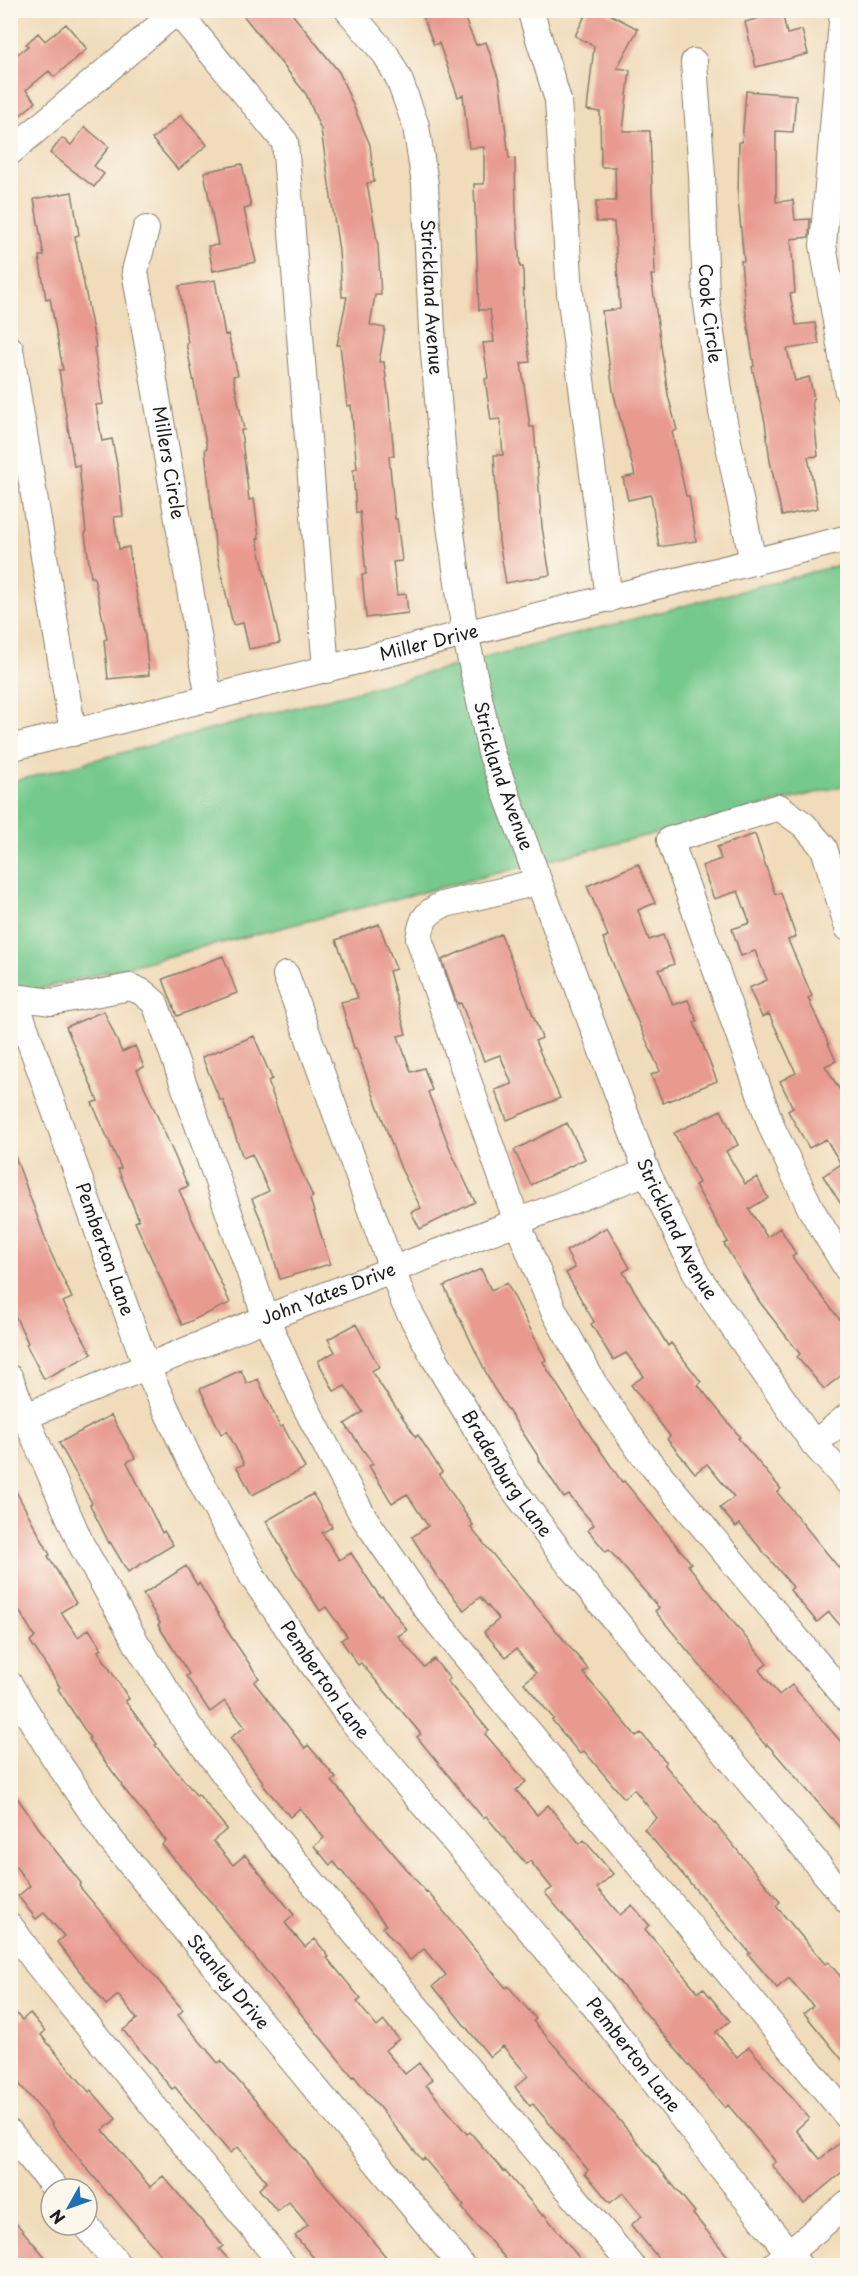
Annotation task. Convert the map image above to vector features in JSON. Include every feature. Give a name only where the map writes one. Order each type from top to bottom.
[{"type":"street","name":"Strickland Avenue","points":[[348,10],[386,55],[399,79],[416,126],[425,184],[432,330],[447,504],[465,633],[491,753],[647,1172],[697,1275],[814,1444],[848,1482]]},
{"type":"street","points":[[534,10],[531,13],[558,100],[570,292],[609,599]]},
{"type":"street","points":[[843,10],[823,245],[848,392]]},
{"type":"street","points":[[10,152],[176,11],[285,142],[326,670]]},
{"type":"street","name":"Cook Circle","points":[[694,62],[702,175],[706,297],[722,412],[753,562]]},
{"type":"street","name":"Millers Circle","points":[[146,229],[135,271],[209,699]]},
{"type":"street","points":[[10,349],[73,733]]},
{"type":"street","name":"Miller Drive","points":[[10,748],[848,538]]},
{"type":"street","points":[[848,928],[824,848],[804,825],[779,807],[670,840],[772,1128],[812,1211],[848,1270]]},
{"type":"street","points":[[538,882],[442,905],[428,912],[421,925],[419,939],[517,1222],[553,1309],[594,1384],[641,1452],[848,1700]]},
{"type":"street","name":"Bradenburg Lane","points":[[285,975],[404,1302],[506,1479],[571,1567],[848,1901]]},
{"type":"street","points":[[12,998],[52,1002],[130,987],[142,992],[155,1003],[266,1318],[305,1406],[363,1516],[426,1608],[848,2116]]},
{"type":"street","name":"Pemberton Lane","points":[[12,998],[147,1368],[191,1463],[254,1579],[349,1717],[593,2004],[787,2261]]},
{"type":"street","name":"John Yates Drive","points":[[18,1419],[266,1318],[647,1172]]},
{"type":"street","points":[[10,1378],[18,1419],[81,1544],[137,1644],[188,1725],[243,1799],[632,2265]]},
{"type":"street","points":[[814,1444],[848,1416]]},
{"type":"street","name":"Stanley Drive","points":[[10,1685],[54,1757],[110,1839],[462,2265]]},
{"type":"street","points":[[10,1926],[39,1966],[284,2265]]},
{"type":"street","points":[[10,2133],[46,2177]]},
{"type":"street","points":[[787,2261],[848,2203]]},
{"type":"street","points":[[96,2237],[119,2265]]},
{"type":"green space","points":[[847,563],[847,785],[11,996],[11,782]]},
{"type":"building","points":[[239,10],[289,10],[339,72],[370,145],[374,182],[367,183],[378,246],[381,295],[375,295],[370,325],[385,328],[379,362],[384,362],[389,400],[394,456],[389,456],[402,561],[393,562],[397,595],[406,594],[408,613],[366,618],[362,575],[366,574],[360,512],[356,513],[353,470],[357,469],[351,405],[347,406],[340,345],[337,345],[347,297],[342,297],[339,251],[321,130],[306,94]]},
{"type":"building","points":[[420,10],[461,10],[476,45],[486,42],[500,84],[509,158],[515,159],[520,267],[523,267],[524,318],[530,362],[521,363],[530,427],[534,427],[542,527],[550,575],[506,583],[499,541],[494,455],[503,455],[500,419],[491,420],[483,343],[494,342],[490,310],[479,310],[474,184],[484,184],[484,147],[469,148],[463,95],[458,97],[439,43],[434,45]]},
{"type":"building","points":[[588,10],[602,10],[638,29],[617,68],[630,70],[623,131],[650,131],[655,275],[651,275],[668,395],[677,430],[672,432],[686,496],[689,496],[696,541],[659,547],[651,495],[628,500],[623,478],[635,475],[613,391],[602,311],[620,309],[614,222],[596,222],[596,201],[616,201],[615,167],[601,167],[600,112],[587,110],[594,46],[575,36]]},
{"type":"building","points":[[782,12],[787,34],[802,30],[808,54],[756,67],[745,22]]},
{"type":"building","points":[[66,24],[87,49],[54,77],[49,71],[26,90],[36,102],[18,117],[10,108],[10,60],[28,46],[26,44],[38,33],[45,41]]},
{"type":"building","points":[[746,91],[796,95],[793,132],[776,131],[776,202],[793,200],[795,220],[810,219],[809,237],[791,239],[795,293],[790,294],[796,325],[815,323],[819,344],[787,349],[795,381],[809,377],[814,398],[812,399],[818,456],[808,457],[818,508],[782,516],[770,461],[765,422],[752,367],[754,366],[741,261],[744,261],[738,199],[739,142],[742,142]]},
{"type":"building","points":[[181,115],[207,145],[178,170],[152,139]]},
{"type":"building","points":[[85,127],[109,147],[94,166],[104,174],[94,187],[50,153],[62,138],[71,145]]},
{"type":"building","points":[[242,164],[251,207],[244,209],[256,262],[213,271],[208,246],[218,245],[204,172]]},
{"type":"building","points":[[72,192],[79,235],[75,236],[96,347],[94,348],[103,404],[96,405],[102,441],[112,439],[123,516],[114,517],[119,549],[129,547],[145,636],[149,675],[108,679],[104,640],[107,639],[94,577],[91,577],[79,465],[74,466],[59,370],[63,370],[50,298],[46,299],[39,256],[44,256],[34,199]]},
{"type":"building","points":[[215,280],[225,335],[228,334],[238,375],[233,376],[244,430],[241,430],[249,500],[254,499],[259,538],[257,539],[280,643],[249,649],[243,623],[233,625],[215,545],[205,449],[207,448],[186,343],[188,343],[179,286]]},
{"type":"building","points":[[755,834],[775,894],[781,893],[796,937],[788,940],[812,996],[808,998],[836,1061],[825,1066],[848,1103],[848,1215],[823,1176],[841,1164],[826,1139],[809,1148],[788,1111],[793,1108],[780,1081],[796,1073],[769,1014],[762,1017],[749,988],[767,980],[755,951],[741,956],[732,929],[750,923],[738,891],[714,899],[702,866],[721,859],[717,847]]},
{"type":"building","points":[[638,864],[655,903],[638,910],[649,940],[663,935],[674,964],[659,970],[673,1005],[688,1000],[717,1081],[663,1103],[651,1075],[660,1071],[621,984],[603,938],[608,936],[587,886]]},
{"type":"building","points":[[379,924],[396,969],[389,971],[406,1034],[398,1036],[411,1072],[424,1068],[432,1090],[428,1092],[452,1154],[475,1202],[420,1229],[411,1212],[421,1208],[401,1169],[356,1048],[354,1048],[341,1002],[358,998],[336,940]]},
{"type":"building","points":[[501,934],[542,1038],[535,1041],[560,1098],[507,1120],[495,1090],[512,1084],[500,1055],[484,1061],[461,1003],[458,1004],[455,998],[442,960]]},
{"type":"building","points":[[223,956],[237,993],[177,1016],[163,979]]},
{"type":"building","points":[[104,1011],[122,1052],[135,1046],[144,1067],[137,1070],[188,1186],[179,1190],[230,1303],[182,1325],[135,1222],[139,1220],[118,1169],[121,1168],[92,1103],[98,1101],[66,1027]]},
{"type":"building","points":[[254,1036],[272,1079],[268,1081],[289,1143],[313,1197],[310,1199],[330,1264],[280,1279],[266,1232],[252,1199],[269,1191],[252,1154],[243,1158],[223,1100],[220,1100],[202,1057]]},
{"type":"building","points":[[721,1110],[738,1145],[726,1151],[745,1184],[757,1177],[768,1198],[749,1209],[767,1237],[780,1228],[796,1254],[792,1257],[840,1320],[848,1314],[848,1370],[824,1389],[797,1357],[800,1354],[759,1301],[724,1244],[728,1242],[695,1185],[699,1183],[674,1133]]},
{"type":"building","points":[[567,1123],[585,1159],[531,1185],[514,1150]]},
{"type":"building","points":[[10,1148],[12,1148],[50,1251],[72,1298],[63,1302],[92,1354],[44,1379],[10,1305]]},
{"type":"building","points":[[607,1227],[630,1268],[623,1272],[668,1346],[671,1343],[701,1382],[698,1385],[781,1489],[777,1492],[848,1579],[848,1635],[829,1612],[817,1622],[790,1590],[793,1587],[740,1524],[736,1527],[720,1508],[734,1497],[707,1464],[695,1473],[667,1439],[670,1436],[631,1385],[644,1376],[626,1353],[613,1360],[591,1324],[594,1322],[566,1273],[575,1268],[566,1251]]},
{"type":"building","points":[[481,1269],[491,1290],[507,1283],[546,1360],[543,1362],[578,1418],[622,1482],[624,1481],[691,1563],[688,1565],[767,1664],[759,1670],[779,1695],[792,1685],[848,1750],[848,1837],[767,1744],[766,1746],[655,1611],[659,1608],[609,1550],[606,1552],[588,1530],[594,1525],[569,1495],[564,1498],[539,1460],[493,1387],[444,1286]]},
{"type":"building","points":[[356,1324],[379,1367],[371,1371],[442,1472],[439,1474],[473,1525],[470,1527],[588,1669],[583,1673],[636,1736],[641,1733],[666,1762],[664,1764],[780,1902],[776,1906],[825,1964],[828,1962],[848,1985],[848,2067],[804,2013],[813,2006],[789,1978],[777,1988],[644,1829],[657,1818],[634,1789],[624,1798],[584,1751],[580,1754],[552,1720],[554,1719],[524,1683],[536,1673],[516,1649],[506,1657],[484,1632],[499,1619],[480,1597],[464,1610],[436,1575],[412,1537],[428,1526],[407,1494],[392,1503],[369,1466],[373,1464],[345,1424],[363,1412],[345,1386],[334,1391],[318,1361],[335,1352],[328,1339]]},
{"type":"building","points":[[241,1370],[247,1384],[258,1379],[280,1427],[283,1426],[305,1468],[252,1495],[237,1467],[244,1464],[227,1431],[221,1434],[200,1389]]},
{"type":"building","points":[[111,1415],[135,1458],[127,1462],[162,1533],[164,1531],[173,1545],[128,1572],[109,1543],[90,1505],[92,1503],[59,1443]]},
{"type":"building","points":[[10,1480],[50,1555],[48,1556],[76,1603],[61,1612],[78,1637],[89,1629],[102,1649],[98,1651],[129,1699],[125,1701],[157,1744],[155,1745],[227,1829],[213,1841],[233,1865],[245,1855],[294,1915],[285,1923],[305,1947],[315,1939],[329,1957],[327,1958],[361,1999],[357,2002],[377,2027],[384,2021],[399,2039],[385,2050],[405,2074],[419,2063],[432,2079],[426,2085],[467,2134],[470,2132],[542,2215],[544,2214],[585,2265],[511,2265],[162,1845],[166,1841],[88,1739],[90,1738],[58,1689],[60,1687],[30,1641],[35,1637],[10,1595]]},
{"type":"building","points":[[313,1494],[332,1527],[322,1533],[339,1560],[351,1553],[380,1597],[382,1596],[407,1630],[398,1636],[424,1667],[434,1659],[450,1679],[447,1681],[489,1731],[485,1734],[526,1782],[516,1790],[537,1815],[548,1805],[580,1844],[584,1840],[613,1874],[597,1888],[620,1915],[632,1905],[649,1925],[645,1929],[698,1992],[703,1988],[730,2021],[716,2032],[737,2057],[749,2047],[809,2118],[796,2130],[820,2159],[848,2136],[848,2167],[804,2204],[772,2165],[776,2162],[728,2105],[725,2108],[545,1893],[552,1888],[530,1861],[526,1864],[486,1816],[483,1818],[417,1737],[421,1734],[361,1663],[358,1665],[341,1640],[347,1636],[326,1607],[320,1611],[266,1521]]},
{"type":"building","points":[[186,1566],[259,1678],[254,1682],[305,1748],[308,1745],[336,1778],[332,1781],[427,1891],[506,1988],[508,1986],[536,2019],[533,2021],[616,2116],[695,2212],[693,2214],[735,2265],[664,2265],[631,2225],[642,2216],[623,2193],[610,2203],[585,2173],[588,2170],[533,2104],[530,2106],[515,2087],[528,2076],[503,2046],[490,2057],[433,1986],[446,1975],[424,1949],[410,1960],[383,1928],[386,1925],[334,1862],[330,1865],[314,1846],[324,1838],[300,1808],[290,1817],[262,1784],[264,1783],[230,1738],[245,1727],[225,1701],[210,1712],[186,1676],[189,1674],[158,1625],[160,1623],[143,1594]]},
{"type":"building","points":[[10,1788],[81,1883],[79,1886],[183,2010],[178,2015],[218,2063],[221,2061],[254,2099],[393,2265],[320,2265],[295,2236],[308,2225],[289,2202],[277,2211],[259,2189],[267,2182],[238,2147],[230,2153],[175,2087],[172,2089],[123,2030],[137,2019],[118,1995],[106,2005],[57,1942],[64,1936],[44,1913],[36,1919],[18,1896],[30,1886],[10,1859]]},
{"type":"building","points":[[10,2007],[22,2020],[30,2013],[45,2031],[41,2035],[89,2092],[91,2090],[116,2119],[103,2130],[150,2187],[163,2176],[223,2246],[219,2249],[234,2265],[169,2265],[99,2183],[99,2177],[94,2177],[10,2073]]},
{"type":"building","points":[[10,2216],[41,2252],[51,2265],[10,2265]]}]
